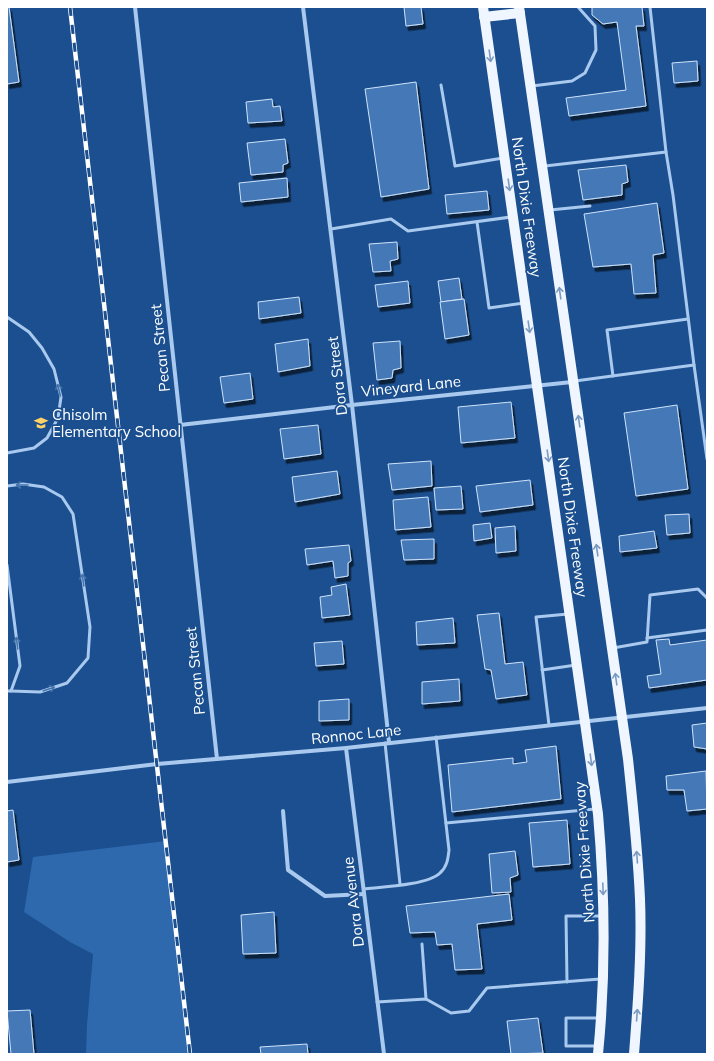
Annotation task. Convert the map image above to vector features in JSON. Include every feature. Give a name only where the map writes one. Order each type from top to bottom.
[{"type":"main road","name":"North Dixie Freeway","points":[[483,7],[598,809],[604,916],[603,979],[598,1050]]},
{"type":"main road","name":"North Dixie Freeway","points":[[519,10],[622,717],[633,806],[640,900],[639,982],[634,1054]]},
{"type":"main road","points":[[484,18],[519,10]]},
{"type":"street","name":"Pecan Street","points":[[135,7],[217,759]]},
{"type":"street","name":"Dora Street","points":[[303,7],[352,405],[387,742]]},
{"type":"street","name":"Vineyard Lane","points":[[180,425],[573,382]]},
{"type":"street","name":"Ronnoc Lane","points":[[7,782],[157,764],[346,748],[387,742],[707,708]]},
{"type":"street","name":"Dora Avenue","points":[[346,748],[384,1054]]},
{"type":"street","points":[[283,811],[288,870],[325,896],[364,894]]},
{"type":"lane","points":[[530,86],[572,81],[585,73],[596,50],[595,26],[578,7]]},
{"type":"lane","points":[[650,7],[666,152],[673,195],[707,459]]},
{"type":"lane","points":[[441,85],[455,166],[505,158]]},
{"type":"lane","points":[[542,167],[666,152]]},
{"type":"lane","points":[[548,210],[590,206]]},
{"type":"lane","points":[[331,229],[391,219],[408,231],[513,217]]},
{"type":"lane","points":[[478,222],[489,308],[526,303]]},
{"type":"lane","points":[[7,317],[29,332],[42,348],[54,368],[61,397],[58,418],[47,438],[34,448],[7,453]]},
{"type":"lane","points":[[613,376],[607,330],[688,319]]},
{"type":"lane","points":[[573,382],[694,366]]},
{"type":"lane","points":[[7,486],[23,484],[44,487],[62,497],[73,514],[90,627],[88,658],[67,683],[40,692],[9,691],[20,666],[7,565]]},
{"type":"lane","points":[[612,648],[647,642],[650,595],[698,589],[707,598]]},
{"type":"lane","points":[[549,725],[536,618],[570,614]]},
{"type":"lane","points":[[647,638],[707,630]]},
{"type":"lane","points":[[542,670],[577,665]]},
{"type":"lane","points":[[364,889],[432,878],[440,874],[446,867],[450,850],[436,737]]},
{"type":"lane","points":[[387,742],[400,884]]},
{"type":"lane","points":[[446,823],[598,809]]},
{"type":"lane","points":[[567,982],[566,916],[604,916]]},
{"type":"lane","points":[[422,944],[426,999]]},
{"type":"lane","points":[[378,1002],[426,999],[451,1013],[469,1011],[487,988],[603,979]]},
{"type":"lane","points":[[598,1050],[566,1046],[566,1018],[601,1018]]},
{"type":"shaded area","points":[[166,841],[190,1054],[86,1054],[93,954],[70,942],[24,912],[33,857]]},
{"type":"building","points":[[7,7],[9,7],[19,82],[7,84]]},
{"type":"building","points":[[404,7],[421,7],[423,24],[406,26]]},
{"type":"building","points":[[592,7],[642,7],[644,26],[636,26],[646,106],[569,116],[566,98],[626,90],[617,22],[603,24],[592,15]]},
{"type":"building","points":[[697,61],[698,81],[674,83],[672,63]]},
{"type":"building","points":[[416,82],[429,189],[381,197],[365,89]]},
{"type":"building","points":[[272,99],[273,107],[280,106],[282,121],[248,123],[246,102]]},
{"type":"building","points":[[285,139],[288,163],[283,165],[283,172],[251,175],[247,143]]},
{"type":"building","points":[[626,165],[628,182],[622,184],[622,195],[583,200],[578,170]]},
{"type":"building","points":[[287,178],[288,197],[241,202],[239,183]]},
{"type":"building","points":[[487,191],[489,210],[447,214],[445,195]]},
{"type":"building","points":[[657,203],[664,253],[653,255],[656,293],[634,294],[631,264],[593,267],[584,214]]},
{"type":"building","points":[[397,242],[398,259],[390,261],[391,271],[373,272],[369,244]]},
{"type":"building","points":[[459,278],[462,299],[441,302],[438,281]]},
{"type":"building","points":[[408,281],[410,303],[378,307],[375,285]]},
{"type":"building","points":[[299,297],[301,313],[259,319],[258,302]]},
{"type":"building","points":[[464,299],[469,335],[445,339],[440,302]]},
{"type":"building","points":[[308,339],[310,366],[278,372],[275,344]]},
{"type":"building","points":[[400,341],[401,368],[393,370],[392,378],[377,380],[373,343]]},
{"type":"building","points":[[250,373],[253,399],[224,403],[220,377]]},
{"type":"building","points":[[511,402],[515,438],[461,443],[458,407]]},
{"type":"building","points":[[677,405],[688,489],[636,496],[624,413]]},
{"type":"building","points":[[318,425],[321,454],[284,459],[280,429]]},
{"type":"building","points":[[431,461],[432,486],[392,490],[388,464]]},
{"type":"building","points":[[337,471],[340,494],[295,502],[292,477]]},
{"type":"building","points":[[530,480],[533,505],[480,512],[476,486]]},
{"type":"building","points":[[461,486],[463,509],[436,510],[434,488]]},
{"type":"building","points":[[428,497],[431,527],[395,530],[393,500]]},
{"type":"building","points":[[689,514],[690,533],[667,535],[665,515]]},
{"type":"building","points":[[490,523],[492,538],[474,541],[473,525]]},
{"type":"building","points":[[515,526],[516,551],[496,553],[495,528]]},
{"type":"building","points":[[654,531],[657,548],[620,552],[619,536]]},
{"type":"building","points":[[434,539],[434,559],[404,560],[401,540]]},
{"type":"building","points":[[349,545],[351,561],[348,563],[348,576],[335,578],[333,561],[307,565],[305,549]]},
{"type":"building","points":[[346,584],[350,615],[322,618],[320,597],[332,595],[331,587]]},
{"type":"building","points":[[499,613],[505,664],[523,662],[527,695],[496,699],[491,670],[485,669],[477,615]]},
{"type":"building","points":[[453,618],[455,643],[417,645],[416,622]]},
{"type":"building","points":[[669,639],[670,645],[707,640],[707,680],[649,688],[647,676],[661,674],[656,640]]},
{"type":"building","points":[[342,641],[344,664],[316,666],[314,643]]},
{"type":"building","points":[[459,679],[460,701],[422,704],[422,682]]},
{"type":"building","points":[[349,699],[349,720],[319,721],[319,701]]},
{"type":"building","points":[[707,723],[707,749],[694,747],[692,725]]},
{"type":"building","points":[[556,746],[561,799],[452,812],[448,765],[513,758],[513,764],[527,762],[525,750]]},
{"type":"building","points":[[706,771],[707,809],[687,811],[684,790],[667,790],[666,776]]},
{"type":"building","points":[[13,810],[19,860],[7,862],[7,811]]},
{"type":"building","points":[[567,820],[570,864],[533,867],[529,823]]},
{"type":"building","points":[[515,851],[518,875],[510,878],[511,892],[492,893],[489,854]]},
{"type":"building","points":[[509,894],[512,920],[477,924],[482,969],[455,970],[452,944],[437,945],[435,932],[410,933],[406,906]]},
{"type":"building","points":[[274,912],[276,953],[243,954],[241,915]]},
{"type":"building","points":[[30,1010],[34,1054],[11,1054],[7,1011]]},
{"type":"building","points":[[538,1018],[543,1053],[511,1054],[507,1021]]},
{"type":"building","points":[[307,1044],[308,1054],[261,1054],[260,1047]]},
{"type":"railway","points":[[70,7],[190,1054]]},
{"type":"place","name":"Chisolm Elementary School","points":[[41,423]]}]
